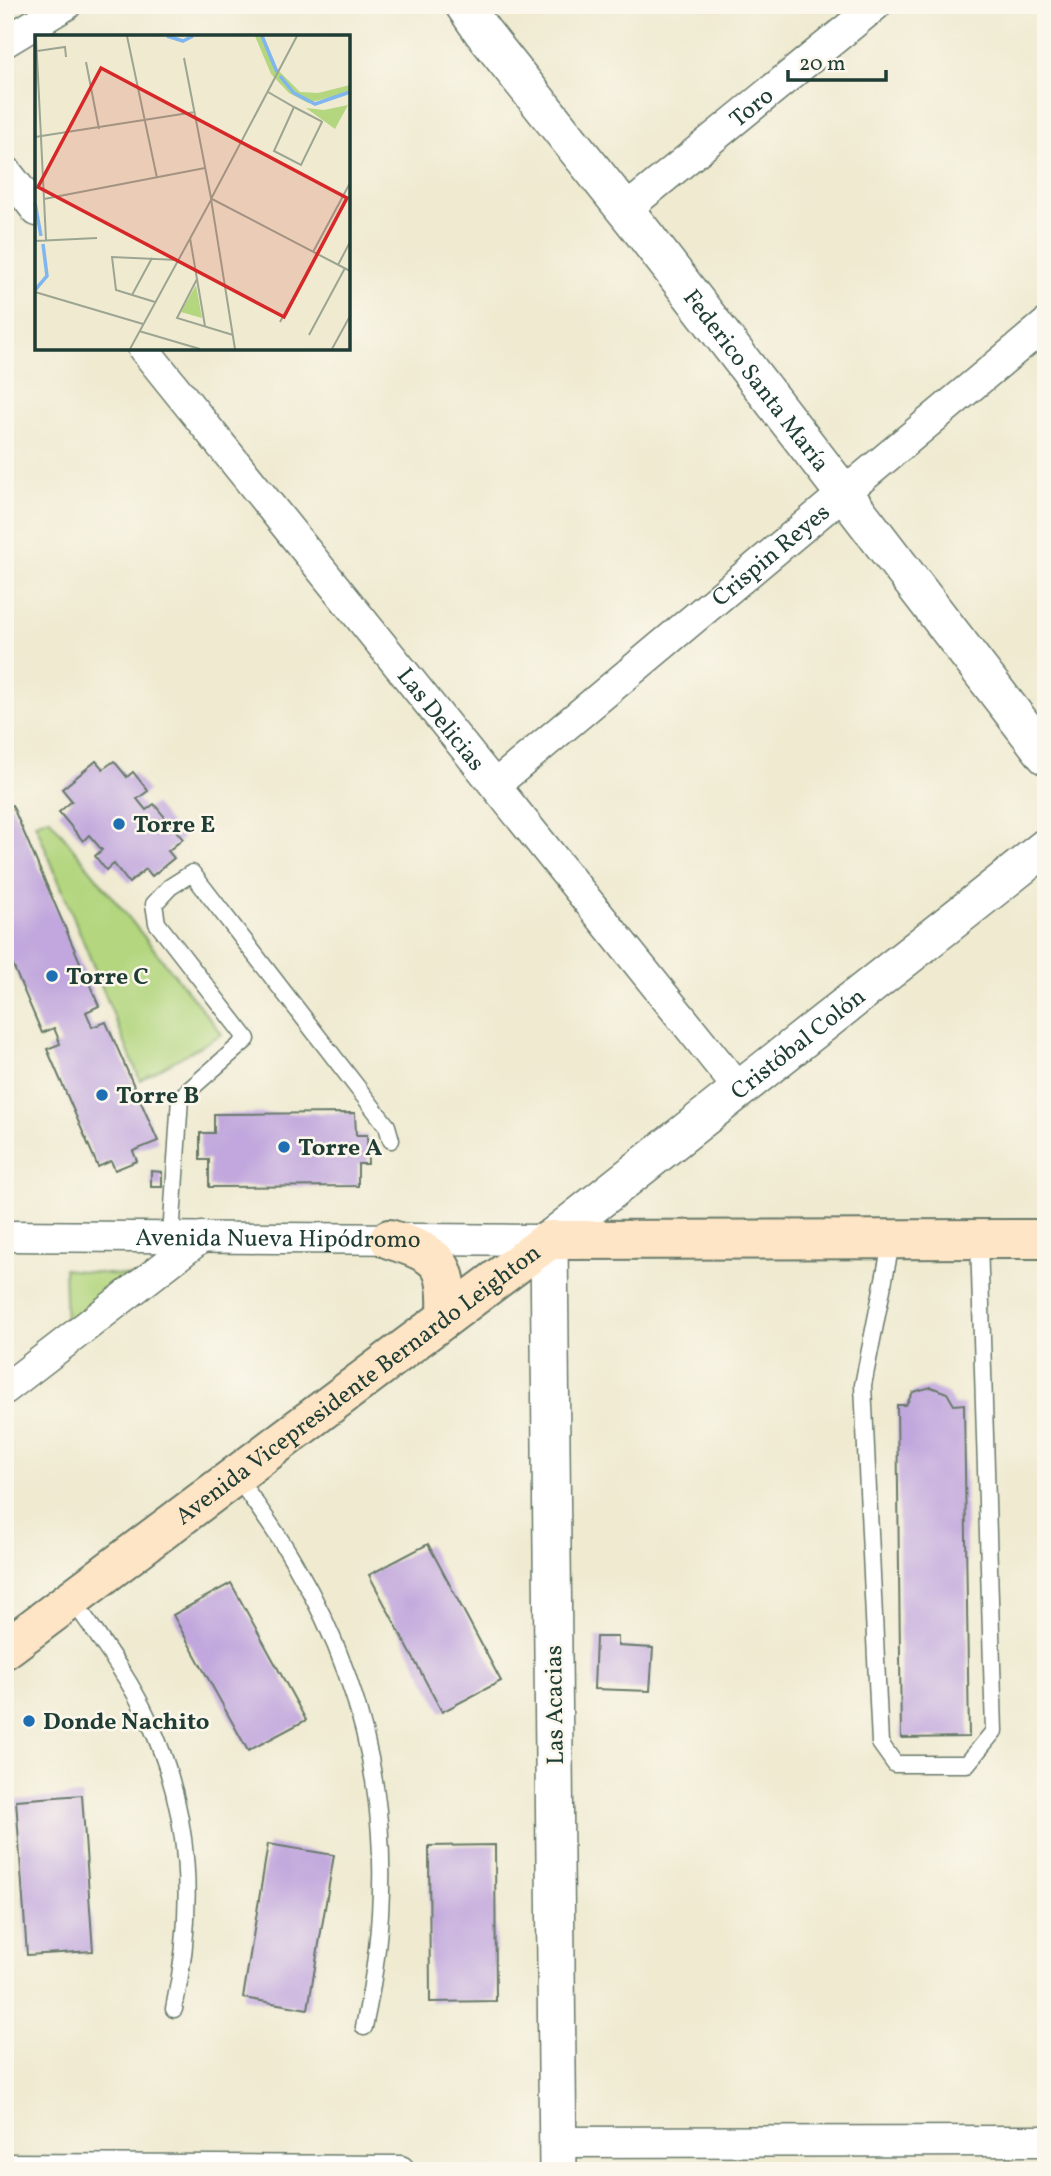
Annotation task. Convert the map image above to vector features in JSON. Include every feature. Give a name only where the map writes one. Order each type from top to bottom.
[{"type":"main road","points":[[389,1239],[424,1250],[434,1258],[448,1287],[447,1316]]},
{"type":"main road","name":"Avenida Vicepresidente Bernardo Leighton","points":[[5,1649],[549,1240],[1046,1239]]},
{"type":"street","points":[[5,42],[66,5]]},
{"type":"street","name":"Federico Santa María","points":[[464,5],[1046,756]]},
{"type":"street","name":"Toro","points":[[625,210],[876,5]]},
{"type":"street","points":[[5,170],[35,208]]},
{"type":"street","name":"Crispin Reyes","points":[[495,785],[1046,324]]},
{"type":"street","name":"Las Delicias","points":[[145,350],[739,1089]]},
{"type":"street","name":"Cristóbal Colón","points":[[549,1240],[1046,847]]},
{"type":"street","name":"Avenida Nueva Hipódromo","points":[[6,1235],[549,1240]]},
{"type":"street","points":[[5,1390],[202,1237]]},
{"type":"street","name":"Las Acacias","points":[[549,1240],[558,2156]]},
{"type":"street","points":[[558,2156],[1046,2141]]},
{"type":"street","points":[[5,2169],[400,2171]]},
{"type":"lane","points":[[171,1237],[180,1098],[247,1039],[157,923],[154,904],[170,887],[192,873],[387,1126],[391,1140]]},
{"type":"lane","points":[[892,1239],[863,1385],[880,1743],[895,1764],[967,1764],[994,1731],[979,1239]]},
{"type":"lane","points":[[236,1475],[295,1563],[318,1608],[340,1654],[369,1751],[380,1835],[382,1892],[377,1960],[364,2027]]},
{"type":"lane","points":[[72,1599],[128,1681],[149,1721],[166,1763],[178,1806],[188,1890],[183,1969],[174,2009]]},
{"type":"green space","points":[[49,818],[222,1034],[140,1080],[35,823]]},
{"type":"green space","points":[[64,1269],[136,1277],[66,1325]]},
{"type":"building","name":"Torre E","points":[[96,761],[103,769],[114,761],[127,777],[133,772],[148,791],[137,799],[146,810],[154,804],[183,839],[168,851],[174,858],[152,876],[146,869],[129,883],[114,864],[106,870],[95,856],[102,850],[89,835],[83,841],[59,812],[72,801],[62,789]]},
{"type":"building","points":[[12,805],[99,1006],[86,1012],[92,1027],[106,1022],[158,1141],[133,1151],[137,1161],[115,1170],[111,1161],[98,1167],[47,1049],[60,1044],[57,1035],[54,1028],[42,1033],[5,947],[5,808]]},
{"type":"building","name":"Torre A","points":[[355,1113],[356,1135],[367,1135],[368,1164],[358,1164],[358,1186],[209,1187],[209,1160],[200,1160],[200,1133],[214,1133],[214,1114]]},
{"type":"building","points":[[151,1171],[162,1172],[162,1187],[151,1187]]},
{"type":"building","points":[[931,1387],[947,1393],[954,1405],[964,1404],[969,1737],[901,1738],[897,1405],[906,1405],[913,1392]]},
{"type":"building","points":[[428,1544],[501,1681],[442,1712],[369,1575]]},
{"type":"building","points":[[231,1583],[306,1720],[248,1751],[173,1615]]},
{"type":"building","points":[[596,1637],[618,1637],[618,1646],[653,1648],[650,1691],[594,1689]]},
{"type":"building","points":[[82,1795],[93,1951],[27,1955],[16,1800]]},
{"type":"building","points":[[268,1844],[334,1855],[308,2009],[243,1998]]},
{"type":"building","points":[[495,1845],[496,2001],[430,2002],[429,1846]]},
{"type":"place","name":"Torre E","points":[[119,824]]},
{"type":"place","name":"Torre C","points":[[52,976]]},
{"type":"place","name":"Torre B","points":[[102,1095]]},
{"type":"place","name":"Torre A","points":[[284,1147]]},
{"type":"place","name":"Donde Nachito","points":[[29,1721]]}]
